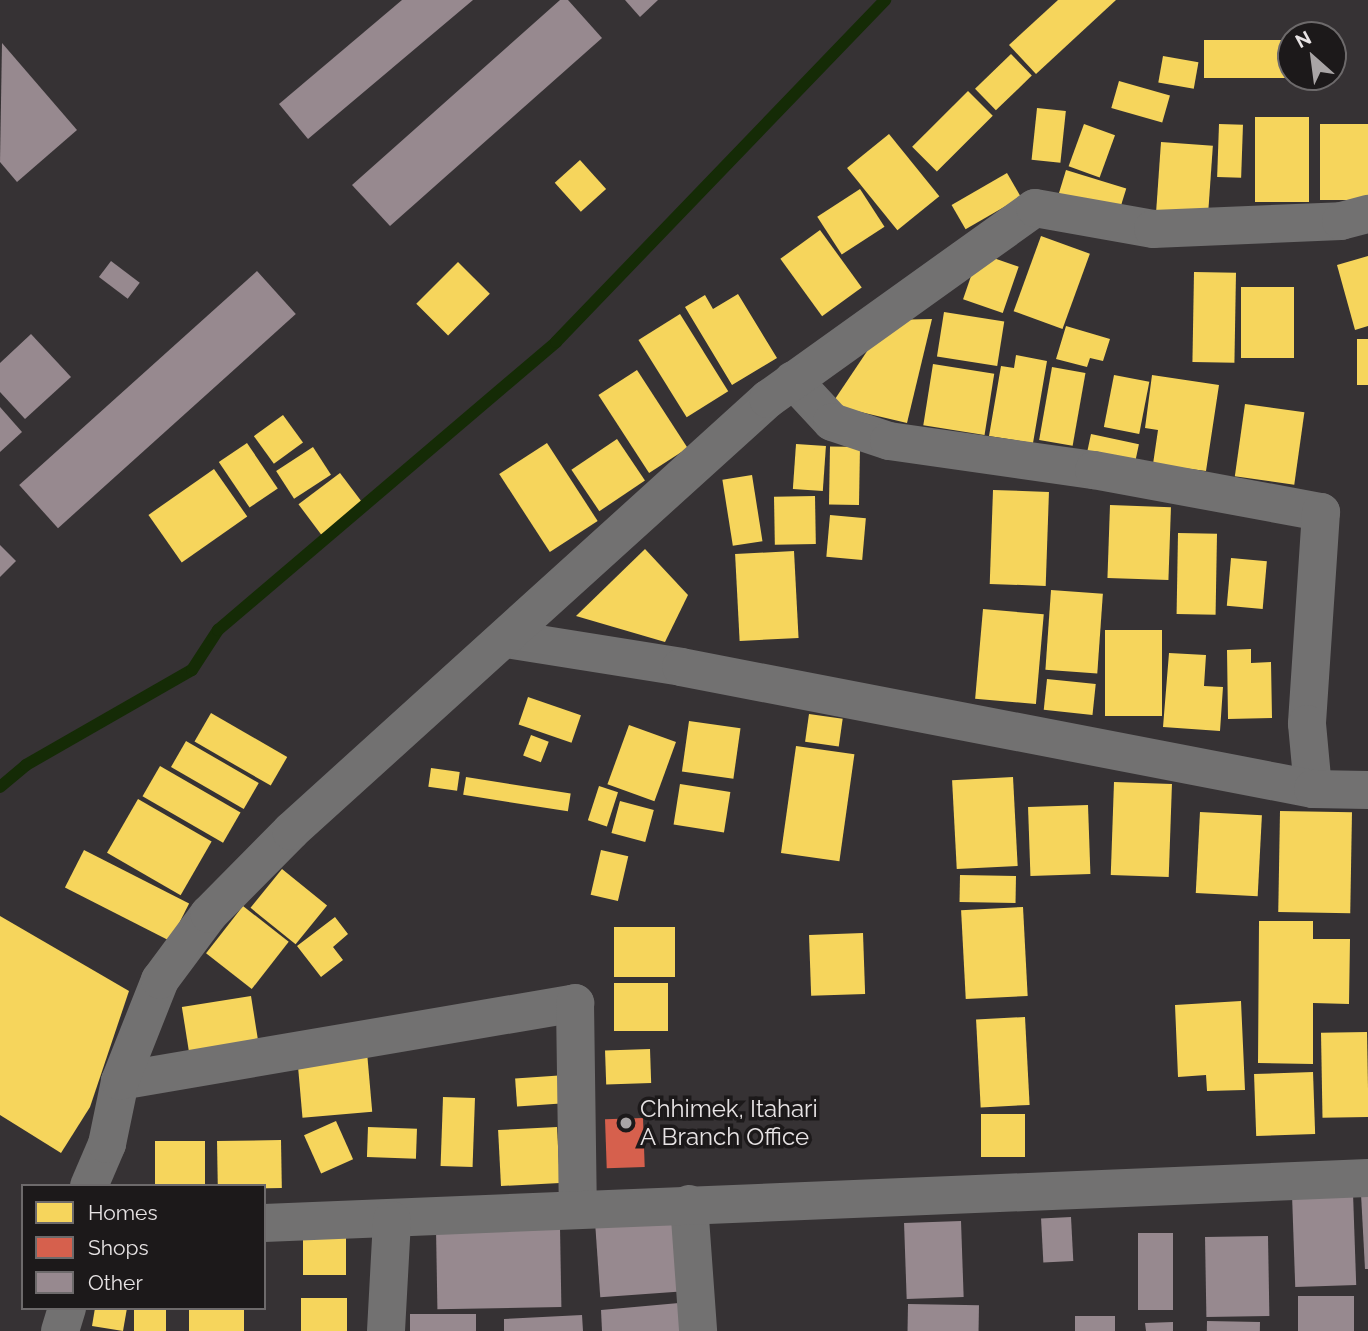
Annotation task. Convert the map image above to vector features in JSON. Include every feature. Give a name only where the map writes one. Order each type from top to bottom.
[{"type":"street","points":[[90,1184],[107,1144],[120,1081],[160,980],[209,914],[291,831],[793,380],[1035,208],[1153,229],[1341,221],[1368,214]]},
{"type":"street","points":[[793,380],[832,422],[889,441],[1094,470],[1321,512],[1307,724],[1312,789]]},
{"type":"street","points":[[507,639],[695,670],[1312,789],[1368,790]]},
{"type":"street","points":[[120,1081],[575,1003],[578,1210]]},
{"type":"street","points":[[266,1223],[392,1220],[690,1204],[1368,1178]]},
{"type":"street","points":[[690,1204],[698,1331]]},
{"type":"street","points":[[386,1331],[392,1220]]},
{"type":"street","points":[[60,1331],[65,1310]]},
{"type":"building: Homes","points":[[1058,0],[1116,0],[1036,74],[1009,45]]},
{"type":"building: Homes","points":[[1204,40],[1277,40],[1277,78],[1204,78]]},
{"type":"building: Homes","points":[[1011,54],[1032,76],[996,110],[975,89]]},
{"type":"building: Homes","points":[[1163,56],[1198,62],[1194,89],[1158,83]]},
{"type":"building: Homes","points":[[1119,81],[1170,96],[1162,123],[1111,108]]},
{"type":"building: Homes","points":[[968,91],[993,116],[937,172],[912,147]]},
{"type":"building: Homes","points":[[1037,108],[1066,111],[1060,163],[1032,160]]},
{"type":"building: Homes","points":[[1255,117],[1309,117],[1309,202],[1255,202]]},
{"type":"building: Homes","points":[[1084,124],[1115,135],[1100,178],[1069,166]]},
{"type":"building: Homes","points":[[1219,124],[1243,125],[1241,178],[1217,177]]},
{"type":"building: Homes","points":[[1320,124],[1368,124],[1368,200],[1320,200]]},
{"type":"building: Homes","points":[[889,134],[939,196],[897,230],[847,168]]},
{"type":"building: Homes","points":[[1161,142],[1213,146],[1208,215],[1156,212]]},
{"type":"building: Homes","points":[[580,160],[606,189],[581,212],[555,183]]},
{"type":"building: Homes","points":[[1066,170],[1126,188],[1119,212],[1059,194]]},
{"type":"building: Homes","points":[[1007,173],[1021,197],[966,229],[952,205]]},
{"type":"building: Homes","points":[[860,189],[885,227],[842,255],[817,217]]},
{"type":"building: Homes","points":[[820,230],[862,287],[822,316],[780,259]]},
{"type":"building: Homes","points":[[1041,236],[1090,254],[1063,329],[1014,311]]},
{"type":"building: Homes","points":[[979,253],[1019,267],[1003,313],[963,299]]},
{"type":"building: Homes","points":[[1368,256],[1368,326],[1355,330],[1337,265]]},
{"type":"building: Homes","points":[[458,262],[490,294],[448,336],[416,304]]},
{"type":"building: Homes","points":[[1194,272],[1236,273],[1234,363],[1192,362]]},
{"type":"building: Homes","points":[[1241,287],[1294,287],[1294,358],[1241,358]]},
{"type":"building: Homes","points":[[738,294],[777,358],[732,385],[685,307],[705,295],[713,309]]},
{"type":"building: Homes","points":[[944,312],[1004,322],[997,366],[937,356]]},
{"type":"building: Homes","points":[[680,314],[728,391],[687,417],[638,340]]},
{"type":"building: Homes","points":[[932,319],[907,423],[831,405],[888,320]]},
{"type":"building: Homes","points":[[1066,326],[1110,339],[1103,361],[1090,358],[1087,367],[1056,359]]},
{"type":"building: Homes","points":[[1357,339],[1368,339],[1368,385],[1357,385]]},
{"type":"building: Homes","points":[[1016,355],[1047,361],[1033,443],[989,436],[1001,366],[1014,368]]},
{"type":"building: Homes","points":[[933,364],[994,374],[985,435],[923,425]]},
{"type":"building: Homes","points":[[1052,367],[1085,373],[1073,446],[1039,440]]},
{"type":"building: Homes","points":[[637,370],[688,448],[649,473],[598,395]]},
{"type":"building: Homes","points":[[1114,375],[1149,382],[1139,434],[1104,427]]},
{"type":"building: Homes","points":[[1152,375],[1219,385],[1206,471],[1153,464],[1158,430],[1145,428]]},
{"type":"building: Homes","points":[[1245,404],[1304,412],[1294,485],[1235,476]]},
{"type":"building: Homes","points":[[283,415],[303,443],[274,464],[254,436]]},
{"type":"building: Homes","points":[[1091,434],[1139,444],[1135,464],[1087,454]]},
{"type":"building: Homes","points":[[617,439],[645,480],[599,511],[571,470]]},
{"type":"building: Homes","points":[[247,443],[278,489],[250,508],[219,462]]},
{"type":"building: Homes","points":[[547,443],[598,521],[550,552],[499,474]]},
{"type":"building: Homes","points":[[796,444],[826,446],[823,491],[793,489]]},
{"type":"building: Homes","points":[[830,446],[860,447],[859,505],[829,504]]},
{"type":"building: Homes","points":[[313,447],[331,475],[294,499],[276,471]]},
{"type":"building: Homes","points":[[214,469],[247,517],[182,562],[148,515]]},
{"type":"building: Homes","points":[[340,473],[363,503],[321,535],[298,504]]},
{"type":"building: Homes","points":[[752,475],[762,541],[733,546],[722,480]]},
{"type":"building: Homes","points":[[993,490],[1049,492],[1046,586],[990,584]]},
{"type":"building: Homes","points":[[815,496],[816,544],[775,545],[774,497]]},
{"type":"building: Homes","points":[[1110,505],[1171,507],[1168,580],[1107,578]]},
{"type":"building: Homes","points":[[830,515],[866,518],[862,560],[826,557]]},
{"type":"building: Homes","points":[[1178,533],[1217,534],[1216,615],[1177,614]]},
{"type":"building: Homes","points":[[645,549],[688,595],[665,642],[576,616]]},
{"type":"building: Homes","points":[[794,551],[799,638],[740,641],[735,554]]},
{"type":"building: Homes","points":[[1231,558],[1267,561],[1263,609],[1227,606]]},
{"type":"building: Homes","points":[[1051,590],[1103,594],[1097,673],[1045,670]]},
{"type":"building: Homes","points":[[983,609],[1044,614],[1036,704],[975,699]]},
{"type":"building: Homes","points":[[1105,630],[1162,630],[1162,716],[1105,716]]},
{"type":"building: Homes","points":[[1251,649],[1251,663],[1271,662],[1272,718],[1228,719],[1227,650]]},
{"type":"building: Homes","points":[[1169,653],[1206,655],[1204,686],[1223,687],[1220,731],[1163,727]]},
{"type":"building: Homes","points":[[1047,679],[1096,684],[1092,715],[1044,710]]},
{"type":"building: Homes","points":[[528,697],[581,715],[572,743],[519,724]]},
{"type":"building: Homes","points":[[211,713],[287,757],[271,786],[194,742]]},
{"type":"building: Homes","points":[[809,714],[843,719],[839,746],[805,742]]},
{"type":"building: Homes","points":[[689,721],[740,728],[733,779],[682,772]]},
{"type":"building: Homes","points":[[629,725],[676,742],[654,801],[607,784]]},
{"type":"building: Homes","points":[[531,735],[549,742],[541,762],[523,756]]},
{"type":"building: Homes","points":[[186,741],[259,783],[244,809],[171,767]]},
{"type":"building: Homes","points":[[796,746],[854,754],[839,861],[781,853]]},
{"type":"building: Homes","points":[[160,766],[241,812],[223,843],[142,796]]},
{"type":"building: Homes","points":[[431,768],[460,772],[457,791],[428,787]]},
{"type":"building: Homes","points":[[466,777],[571,794],[568,811],[463,795]]},
{"type":"building: Homes","points":[[1013,777],[1018,866],[957,869],[952,780]]},
{"type":"building: Homes","points":[[1114,782],[1172,784],[1169,877],[1111,875]]},
{"type":"building: Homes","points":[[680,784],[730,792],[724,832],[674,824]]},
{"type":"building: Homes","points":[[599,786],[618,792],[607,826],[588,820]]},
{"type":"building: Homes","points":[[138,799],[212,842],[181,895],[107,853]]},
{"type":"building: Homes","points":[[620,801],[654,810],[645,842],[611,833]]},
{"type":"building: Homes","points":[[1088,805],[1090,874],[1030,876],[1028,807]]},
{"type":"building: Homes","points":[[1280,811],[1352,812],[1350,913],[1278,912]]},
{"type":"building: Homes","points":[[1200,812],[1262,815],[1258,896],[1196,893]]},
{"type":"building: Homes","points":[[84,850],[189,904],[170,941],[65,887]]},
{"type":"building: Homes","points":[[601,850],[628,856],[618,901],[591,895]]},
{"type":"building: Homes","points":[[282,869],[327,906],[296,944],[251,908]]},
{"type":"building: Homes","points":[[960,875],[1016,876],[1016,903],[960,902]]},
{"type":"building: Homes","points":[[243,906],[289,942],[252,989],[206,953]]},
{"type":"building: Homes","points":[[1023,907],[1028,996],[966,999],[961,910]]},
{"type":"building: Homes","points":[[0,916],[129,991],[90,1107],[61,1153],[0,1115]]},
{"type":"building: Homes","points":[[335,917],[348,934],[333,947],[343,960],[321,977],[297,946]]},
{"type":"building: Homes","points":[[1259,921],[1313,921],[1313,939],[1350,939],[1349,1004],[1313,1003],[1313,1064],[1258,1063]]},
{"type":"building: Homes","points":[[614,927],[675,927],[675,977],[614,977]]},
{"type":"building: Homes","points":[[863,933],[865,994],[811,996],[809,935]]},
{"type":"building: Homes","points":[[614,983],[668,983],[668,1031],[614,1031]]},
{"type":"building: Homes","points":[[251,996],[258,1042],[189,1053],[182,1007]]},
{"type":"building: Homes","points":[[1241,1001],[1245,1090],[1207,1091],[1206,1075],[1178,1077],[1175,1005]]},
{"type":"building: Homes","points":[[1025,1017],[1030,1105],[981,1107],[976,1020]]},
{"type":"building: Homes","points":[[1367,1032],[1368,1117],[1322,1118],[1321,1033]]},
{"type":"building: Homes","points":[[650,1049],[651,1083],[606,1085],[605,1051]]},
{"type":"building: Homes","points":[[367,1052],[372,1112],[302,1118],[297,1058]]},
{"type":"building: Homes","points":[[1313,1072],[1315,1134],[1256,1136],[1254,1074]]},
{"type":"building: Homes","points":[[566,1075],[568,1103],[517,1106],[515,1079]]},
{"type":"building: Homes","points":[[443,1097],[475,1098],[473,1167],[441,1166]]},
{"type":"building: Homes","points":[[981,1114],[1025,1114],[1025,1157],[981,1157]]},
{"type":"building: Homes","points":[[336,1121],[353,1159],[321,1174],[304,1135]]},
{"type":"building: Homes","points":[[368,1127],[417,1129],[416,1159],[367,1157]]},
{"type":"building: Homes","points":[[557,1127],[560,1183],[501,1186],[498,1130]]},
{"type":"building: Homes","points":[[281,1140],[282,1188],[266,1188],[266,1184],[218,1184],[217,1141]]},
{"type":"building: Homes","points":[[155,1141],[205,1141],[205,1184],[155,1184]]},
{"type":"building: Homes","points":[[303,1234],[346,1234],[346,1275],[303,1275]]},
{"type":"building: Homes","points":[[301,1298],[347,1298],[347,1331],[301,1331]]},
{"type":"building: Homes","points":[[95,1310],[127,1310],[123,1331],[92,1326]]},
{"type":"building: Homes","points":[[134,1310],[166,1310],[166,1331],[134,1331]]},
{"type":"building: Homes","points":[[189,1310],[244,1310],[244,1331],[189,1331]]},
{"type":"building: Shops","points":[[643,1118],[645,1167],[607,1168],[605,1119]]},
{"type":"building: Other","points":[[402,0],[473,0],[308,139],[279,104]]},
{"type":"building: Other","points":[[560,0],[568,0],[602,38],[390,226],[352,185]]},
{"type":"building: Other","points":[[625,0],[658,0],[640,17]]},
{"type":"building: Other","points":[[2,43],[77,130],[17,182],[0,162]]},
{"type":"building: Other","points":[[111,261],[140,283],[128,299],[99,277]]},
{"type":"building: Other","points":[[257,271],[296,314],[58,528],[19,485]]},
{"type":"building: Other","points":[[31,334],[71,377],[25,419],[0,392],[0,363]]},
{"type":"building: Other","points":[[0,407],[22,432],[0,452]]},
{"type":"building: Other","points":[[0,545],[16,561],[0,577]]},
{"type":"building: Other","points":[[1353,1193],[1356,1285],[1295,1287],[1292,1195]]},
{"type":"building: Other","points":[[1368,1193],[1368,1269],[1365,1269],[1361,1194]]},
{"type":"building: Other","points":[[1071,1217],[1073,1261],[1043,1263],[1041,1219]]},
{"type":"building: Other","points":[[672,1219],[677,1292],[600,1297],[595,1224]]},
{"type":"building: Other","points":[[961,1221],[964,1297],[907,1299],[904,1223]]},
{"type":"building: Other","points":[[560,1227],[561,1307],[437,1309],[436,1229]]},
{"type":"building: Other","points":[[1138,1233],[1173,1233],[1173,1310],[1138,1310]]},
{"type":"building: Other","points":[[1268,1236],[1269,1316],[1206,1317],[1205,1237]]},
{"type":"building: Other","points":[[1298,1296],[1354,1296],[1354,1331],[1298,1331]]},
{"type":"building: Other","points":[[679,1303],[681,1331],[602,1331],[601,1310]]},
{"type":"building: Other","points":[[908,1304],[979,1305],[979,1331],[908,1331]]},
{"type":"building: Other","points":[[410,1314],[476,1314],[476,1331],[410,1331]]},
{"type":"building: Other","points":[[582,1315],[583,1331],[504,1331],[504,1319]]},
{"type":"building: Other","points":[[1075,1316],[1115,1316],[1115,1331],[1075,1331]]},
{"type":"building: Other","points":[[1207,1321],[1260,1322],[1260,1331],[1207,1331]]},
{"type":"building: Other","points":[[1173,1322],[1173,1331],[1146,1331],[1145,1323]]},
{"type":"waterway","points":[[0,787],[26,765],[192,670],[218,630],[556,342],[885,0]]},
{"type":"place","name":"Chhimek, Itahari A Branch Office","points":[[626,1123]]}]
